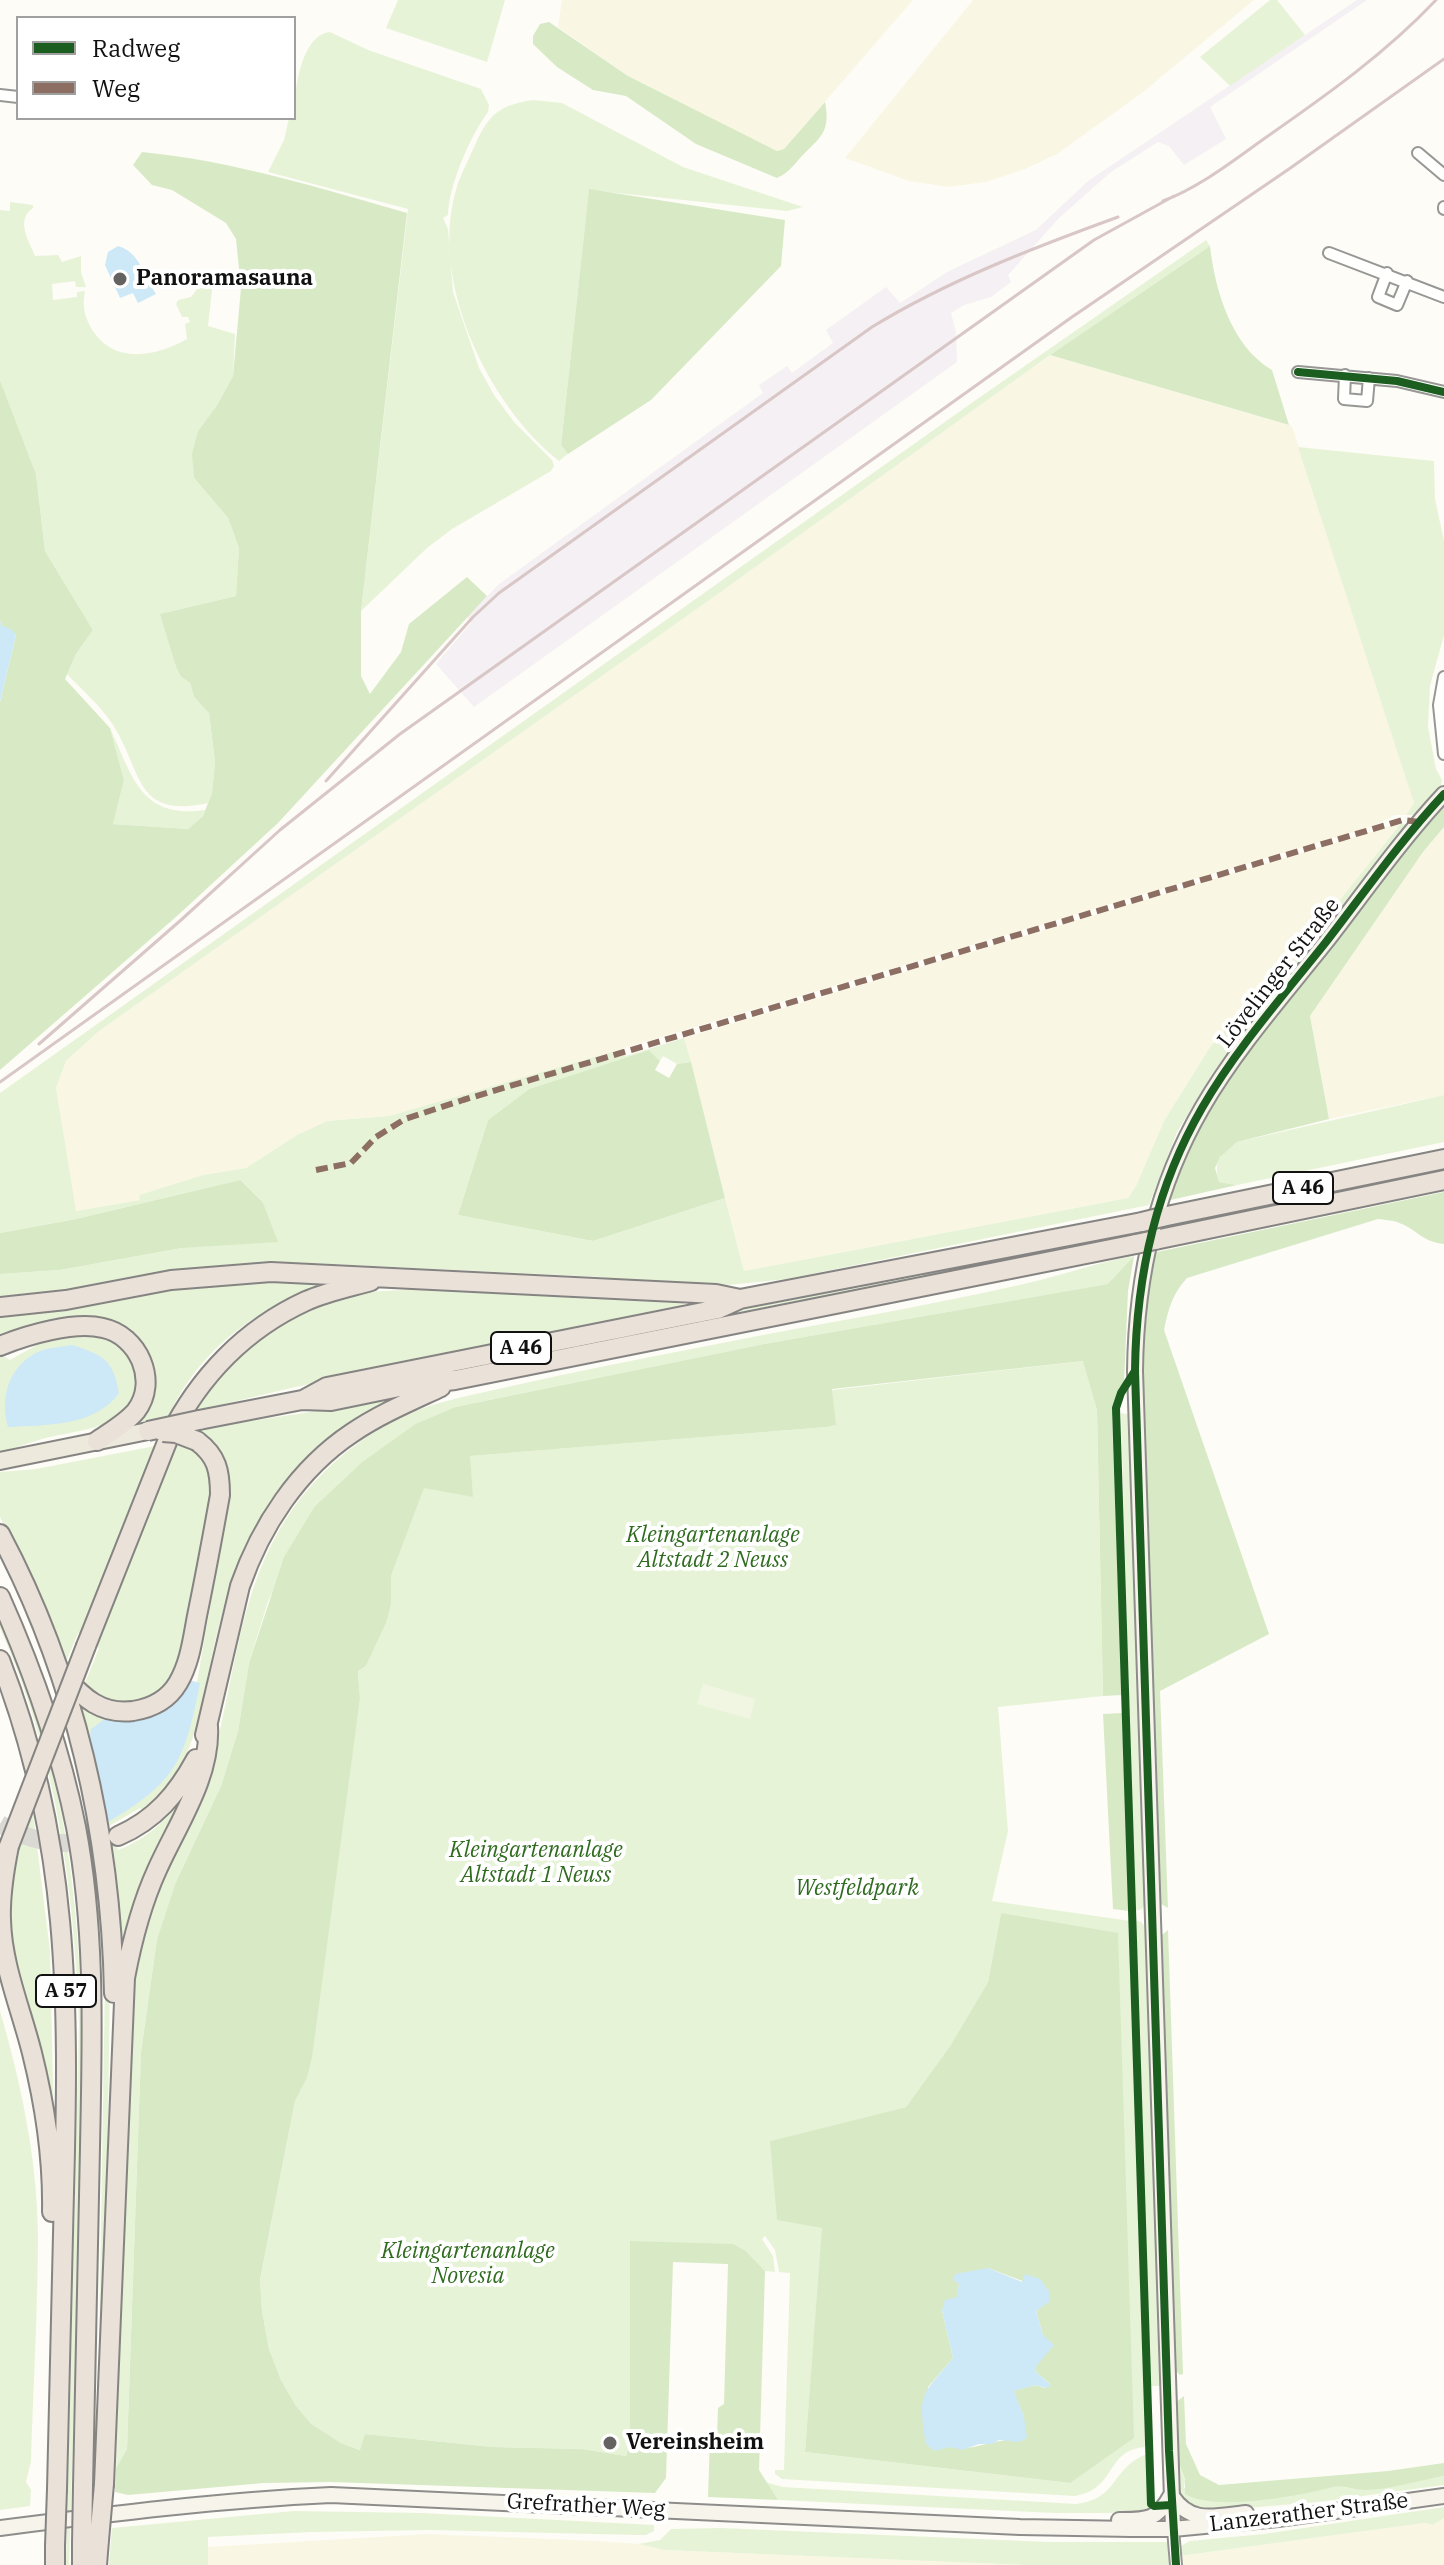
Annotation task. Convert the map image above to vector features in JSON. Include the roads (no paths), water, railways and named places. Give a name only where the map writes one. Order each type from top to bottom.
[{"type":"highway","name":"A 46","points":[[148,1431],[302,1400],[327,1387],[718,1309],[740,1299],[1142,1222],[1444,1159]]},
{"type":"highway","name":"A 46","points":[[118,1836],[150,1819],[171,1799],[191,1767],[208,1726],[225,1641],[248,1564],[271,1517],[331,1448],[354,1431],[455,1380],[1444,1180]]},
{"type":"highway","points":[[0,1307],[66,1300],[220,1274],[317,1272],[377,1279],[716,1294],[740,1299]]},
{"type":"highway","points":[[61,2330],[50,2286],[52,2194],[43,2105],[9,1971],[1,1923],[1,1885],[9,1846],[181,1412],[201,1383],[248,1336],[274,1317],[308,1300],[377,1279]]},
{"type":"highway","points":[[0,1346],[32,1336],[87,1326],[105,1328],[133,1346],[142,1360],[144,1393],[138,1408],[128,1419],[97,1441]]},
{"type":"highway","points":[[302,1400],[331,1401],[404,1386],[455,1380]]},
{"type":"highway","points":[[60,1672],[82,1697],[96,1706],[125,1712],[152,1706],[164,1699],[178,1683],[190,1653],[220,1495],[220,1477],[215,1458],[197,1441],[176,1433],[148,1431]]},
{"type":"highway","points":[[0,1534],[30,1595],[60,1672],[93,1796],[110,1911],[114,1991],[115,2180]]},
{"type":"highway","name":"A 57","points":[[0,1597],[45,1707],[63,1770],[86,1893],[93,2022],[83,2486],[97,2565]]},
{"type":"highway","name":"A 57","points":[[0,1660],[38,1774],[59,1895],[67,2023],[55,2556]]},
{"type":"highway","points":[[115,2180],[122,2019],[132,1943],[156,1872],[199,1778],[209,1745],[208,1726]]},
{"type":"highway","points":[[0,1971],[24,2055],[52,2194]]},
{"type":"highway","name":"A 57","points":[[82,2565],[91,2542],[104,2484],[115,2180]]},
{"type":"main road","name":"A 46","points":[[97,1441],[148,1431]]},
{"type":"main road","points":[[0,1461],[97,1441]]},
{"type":"street","points":[[1418,153],[1444,175]]},
{"type":"street","points":[[1329,253],[1444,297]]},
{"type":"street","points":[[1387,273],[1378,297],[1397,305],[1407,281]]},
{"type":"street","points":[[1298,372],[1416,384],[1444,392]]},
{"type":"street","points":[[1345,375],[1344,399],[1367,401],[1369,378]]},
{"type":"street","points":[[1444,677],[1439,705],[1444,754]]},
{"type":"street","name":"Lövelinger Straße","points":[[1173,2529],[1135,1371],[1139,1292],[1145,1255],[1163,1191],[1186,1137],[1203,1107],[1256,1031],[1444,794]]},
{"type":"street","points":[[1020,2527],[1033,2519],[1151,2518],[1158,2514],[1171,2494],[1190,2515],[1249,2513],[1278,2519]]},
{"type":"street","name":"Grefrather Weg","points":[[0,2528],[216,2502],[331,2495],[1020,2527],[1173,2529]]},
{"type":"street","name":"Lanzerather Straße","points":[[1173,2529],[1278,2519],[1444,2496]]},
{"type":"street","points":[[1173,2529],[1176,2565]]},
{"type":"water","points":[[118,246],[137,259],[156,294],[138,303],[133,293],[120,298],[105,265],[108,252]]},
{"type":"water","points":[[0,621],[2,626],[16,635],[0,702]]},
{"type":"water","points":[[72,1345],[105,1360],[119,1393],[109,1404],[83,1418],[8,1427],[6,1396],[18,1368],[38,1352]]},
{"type":"water","points":[[188,1680],[200,1683],[189,1731],[174,1766],[149,1794],[108,1822],[90,1737],[91,1729],[106,1718],[133,1720],[154,1714]]},
{"type":"water","points":[[988,2268],[1022,2282],[1025,2274],[1040,2279],[1049,2291],[1049,2302],[1036,2311],[1043,2335],[1054,2345],[1035,2371],[1051,2385],[1046,2388],[1035,2385],[1014,2391],[1024,2417],[1027,2438],[1019,2442],[999,2440],[962,2450],[950,2447],[934,2451],[926,2444],[922,2404],[928,2389],[953,2358],[942,2310],[945,2300],[957,2297],[959,2284],[953,2280],[955,2274]]},
{"type":"tunnel","points":[[0,1824],[27,1836],[55,1842],[84,1843],[113,1837]]},
{"type":"railway","points":[[1163,201],[1218,172],[1334,88],[1397,38],[1436,0]]},
{"type":"railway","points":[[0,1082],[1072,317],[1444,59]]},
{"type":"railway","points":[[39,1044],[280,830],[400,734],[1094,240],[1174,196]]},
{"type":"railway","points":[[326,781],[473,617],[499,593],[872,327],[961,280],[1118,217]]},
{"type":"place","name":"Panoramasauna","points":[[120,279]]},
{"type":"place","name":"Vereinsheim","points":[[610,2443]]},
{"type":"park label","name":"Kleingartenanlage Altstadt 2 Neuss","points":[[713,1548]]},
{"type":"park label","name":"Kleingartenanlage Altstadt 1 Neuss","points":[[536,1864]]},
{"type":"park label","name":"Westfeldpark","points":[[857,1889]]},
{"type":"park label","name":"Kleingartenanlage Novesia","points":[[468,2264]]}]
